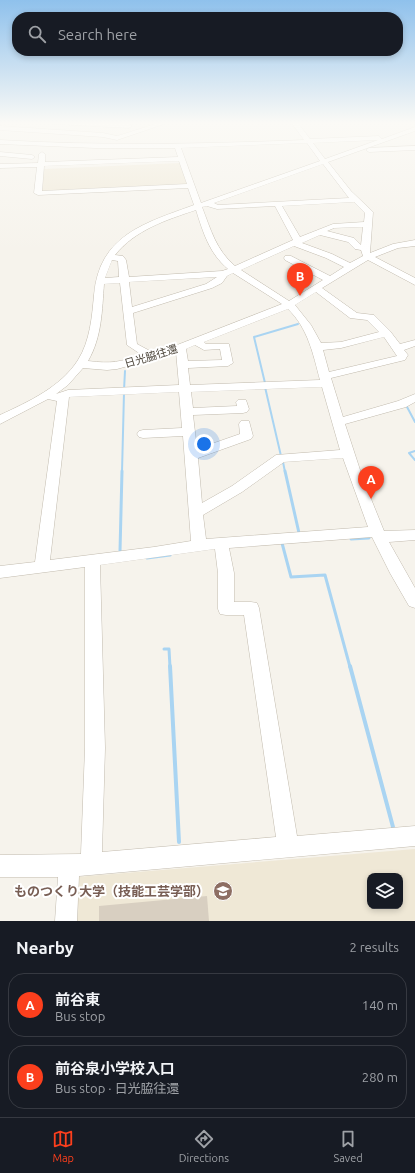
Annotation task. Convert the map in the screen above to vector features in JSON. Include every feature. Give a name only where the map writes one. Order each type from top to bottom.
[{"type":"street","points":[[0,166],[40,165],[38,193],[192,186]]},
{"type":"street","points":[[184,165],[211,243],[216,253],[234,270],[289,305],[306,324],[317,347],[348,454],[378,534],[400,579],[415,602]]},
{"type":"street","points":[[0,420],[47,395],[69,377],[80,364],[90,347],[93,335],[103,267],[109,257],[123,242],[140,229],[198,206],[313,165]]},
{"type":"street","points":[[327,165],[355,200],[369,212],[367,252]]},
{"type":"street","points":[[207,203],[217,207],[355,200]]},
{"type":"street","points":[[277,204],[296,242],[351,267]]},
{"type":"street","points":[[100,281],[224,274],[333,226],[368,224]]},
{"type":"street","points":[[320,232],[351,240],[358,247],[415,282]]},
{"type":"street","name":"日光脇往還","points":[[80,364],[107,367],[117,366],[181,347],[289,305],[351,267],[367,252],[415,243]]},
{"type":"street","points":[[109,257],[120,258],[122,260],[132,345],[153,356]]},
{"type":"street","points":[[288,258],[331,280]]},
{"type":"street","points":[[127,312],[209,286],[219,281],[224,274]]},
{"type":"street","points":[[47,395],[59,398],[68,393],[185,388],[326,379],[401,358],[403,355],[398,348],[370,317],[354,316],[317,289]]},
{"type":"street","points":[[317,347],[341,345],[386,333]]},
{"type":"street","points":[[183,365],[228,363],[225,346],[204,347],[196,341]]},
{"type":"street","points":[[398,348],[415,343]]},
{"type":"street","points":[[181,347],[199,545]]},
{"type":"street","points":[[42,566],[63,396]]},
{"type":"street","points":[[339,422],[402,404],[415,398]]},
{"type":"street","points":[[187,412],[243,409],[242,402]]},
{"type":"street","points":[[190,456],[247,436],[245,424]]},
{"type":"street","points":[[143,434],[188,432]]},
{"type":"street","points":[[195,514],[237,489],[281,458],[348,454]]},
{"type":"street","points":[[0,572],[221,543],[378,534],[415,535]]},
{"type":"street","points":[[221,543],[226,573],[226,609],[250,608],[288,848]]},
{"type":"street","points":[[91,864],[95,748],[92,560]]},
{"type":"street","points":[[0,866],[69,866],[415,836]]},
{"type":"street","points":[[66,921],[69,866]]},
{"type":"shaded area","points":[[135,165],[181,165],[188,184],[40,192],[44,169]]},
{"type":"shaded area","name":"ものつくり大学（技能工芸学部）","points":[[415,849],[415,921],[74,921],[76,877]]},
{"type":"building","points":[[207,896],[209,921],[99,921],[99,906]]},
{"type":"waterway","points":[[265,383],[254,337],[298,324]]},
{"type":"waterway","points":[[124,390],[125,371]]},
{"type":"waterway","points":[[265,387],[281,456]]},
{"type":"waterway","points":[[122,472],[124,393]]},
{"type":"waterway","points":[[406,405],[415,422]]},
{"type":"waterway","points":[[415,451],[409,453],[415,460]]},
{"type":"waterway","points":[[283,462],[285,472]]},
{"type":"waterway","points":[[120,551],[122,471]]},
{"type":"waterway","points":[[285,471],[299,533]]},
{"type":"waterway","points":[[351,539],[369,538]]},
{"type":"waterway","points":[[282,543],[291,577],[325,575],[350,667]]},
{"type":"waterway","points":[[147,558],[170,555]]},
{"type":"waterway","points":[[164,649],[169,649],[170,667]]},
{"type":"waterway","points":[[170,666],[179,842]]},
{"type":"waterway","points":[[350,666],[393,827]]},
{"type":"place","name":"前谷泉小学校入口","points":[[300,296]]},
{"type":"place","name":"前谷東","points":[[371,499]]},
{"type":"place","name":"ものつくり大学（技能工芸学部）","points":[[223,891]]}]
